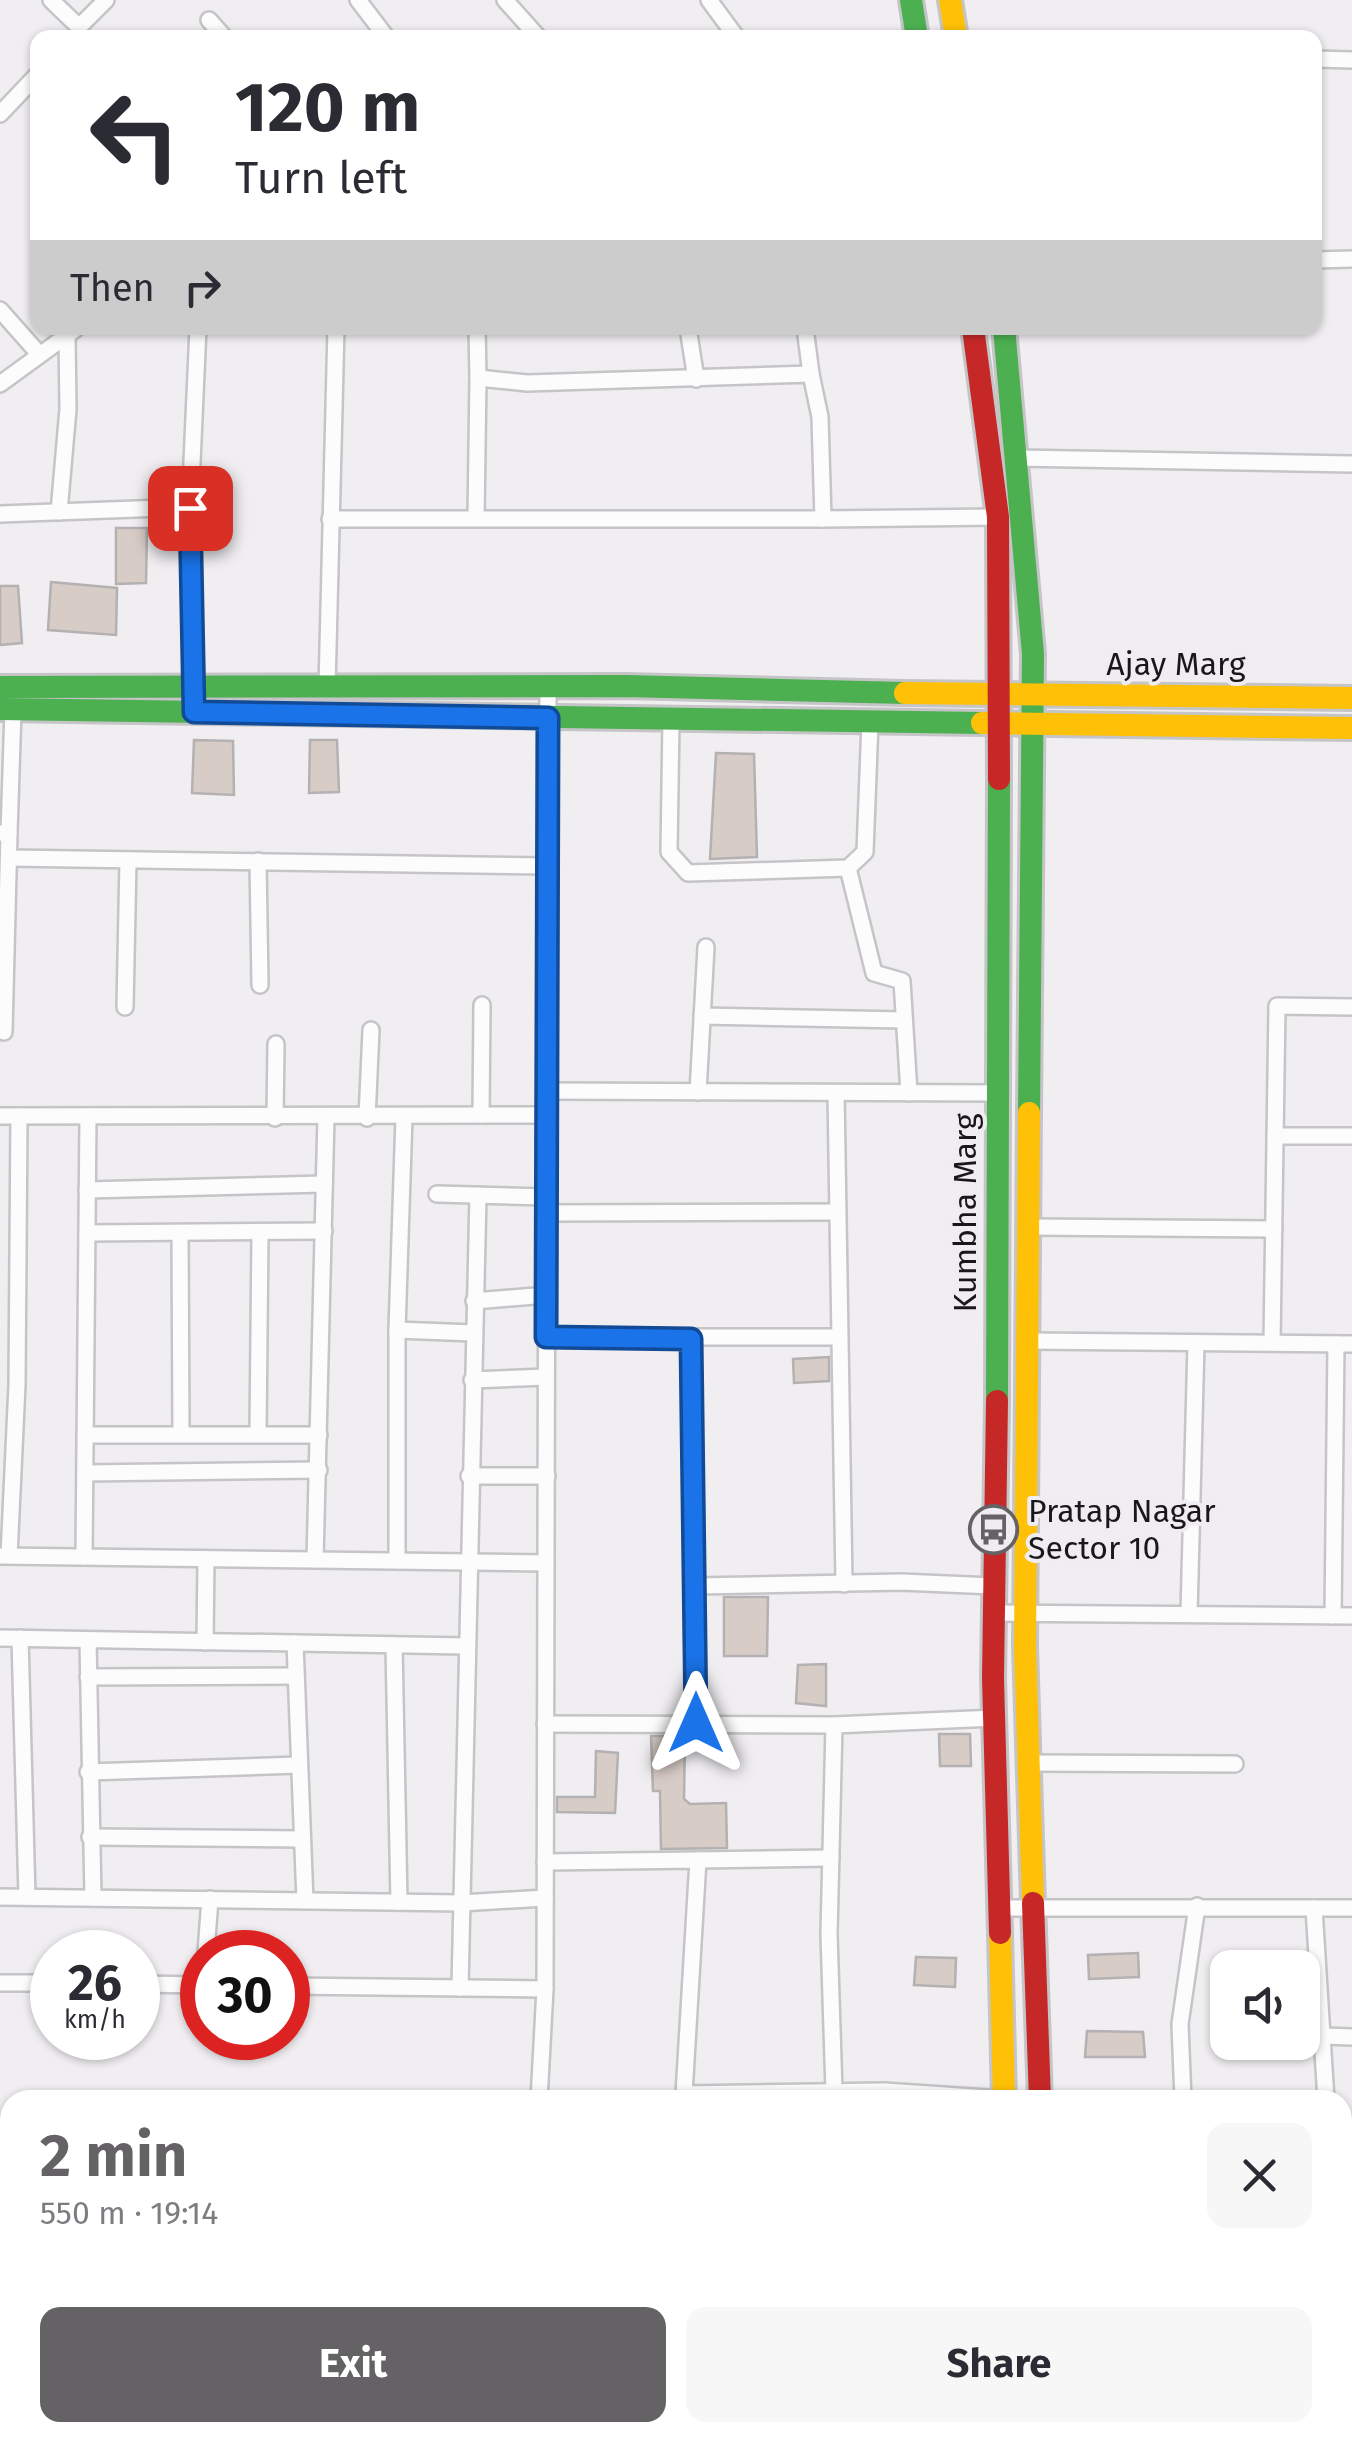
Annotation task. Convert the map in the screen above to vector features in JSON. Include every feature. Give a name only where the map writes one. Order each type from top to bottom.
[{"type":"street","points":[[51,0],[73,30]]},
{"type":"street","points":[[76,30],[106,0]]},
{"type":"street","points":[[358,0],[381,30]]},
{"type":"street","points":[[505,0],[531,30]]},
{"type":"street","points":[[710,0],[731,30]]},
{"type":"street","points":[[911,0],[916,30]]},
{"type":"street","points":[[950,0],[955,30]]},
{"type":"street","points":[[209,20],[218,30]]},
{"type":"street","points":[[1322,59],[1352,60]]},
{"type":"street","points":[[0,114],[30,82]]},
{"type":"street","points":[[24,88],[30,94]]},
{"type":"street","points":[[1322,260],[1352,258]]},
{"type":"street","points":[[0,310],[39,354]]},
{"type":"street","points":[[0,384],[68,335]]},
{"type":"street","points":[[59,512],[72,335]]},
{"type":"street","points":[[194,712],[190,508],[198,335]]},
{"type":"street","points":[[328,686],[336,335]]},
{"type":"street","points":[[476,518],[477,335]]},
{"type":"street","points":[[689,335],[696,379]]},
{"type":"street","points":[[806,335],[820,417],[823,519]]},
{"type":"street","name":"Kumbha Marg","points":[[974,335],[998,517],[1000,1238],[993,1613],[1004,2090]]},
{"type":"street","name":"Kumbha Marg","points":[[1005,335],[1034,697],[1026,1613],[1040,2090]]},
{"type":"street","points":[[478,378],[527,382],[812,374]]},
{"type":"street","points":[[1017,458],[1352,464]]},
{"type":"street","points":[[0,514],[190,508]]},
{"type":"street","points":[[330,519],[998,517]]},
{"type":"street","points":[[540,2090],[545,1989],[548,686]]},
{"type":"street","name":"Ajay Marg","points":[[0,687],[548,686],[1034,697],[1352,698]]},
{"type":"street","points":[[4,1032],[9,858],[5,833],[6,710]]},
{"type":"street","name":"Ajay Marg","points":[[6,710],[1352,728]]},
{"type":"street","points":[[671,720],[669,852],[688,873],[848,868],[865,852],[870,722]]},
{"type":"street","points":[[9,858],[548,866]]},
{"type":"street","points":[[125,1007],[128,860]]},
{"type":"street","points":[[258,862],[260,985]]},
{"type":"street","points":[[848,868],[874,972],[902,981],[909,1093]]},
{"type":"street","points":[[698,1092],[706,947]]},
{"type":"street","points":[[481,1116],[482,1004]]},
{"type":"street","points":[[1272,1344],[1277,1006],[1352,1007]]},
{"type":"street","points":[[702,1016],[904,1020]]},
{"type":"street","points":[[366,1118],[371,1030]]},
{"type":"street","points":[[275,1118],[276,1044]]},
{"type":"street","points":[[549,1091],[998,1092]]},
{"type":"street","points":[[836,1093],[844,1584]]},
{"type":"street","points":[[0,1116],[549,1115]]},
{"type":"street","points":[[19,1116],[18,1330],[4,1556],[546,1563]]},
{"type":"street","points":[[84,1557],[88,1116]]},
{"type":"street","points":[[315,1560],[326,1116]]},
{"type":"street","points":[[396,1561],[397,1330],[404,1117]]},
{"type":"street","points":[[1275,1136],[1352,1136]]},
{"type":"street","points":[[87,1190],[324,1184]]},
{"type":"street","points":[[436,1194],[478,1195],[547,1205],[837,1212]]},
{"type":"street","points":[[460,1988],[466,1562],[478,1195]]},
{"type":"street","points":[[1031,1227],[1274,1229]]},
{"type":"street","points":[[87,1232],[324,1232]]},
{"type":"street","points":[[180,1233],[182,1434]]},
{"type":"street","points":[[258,1434],[260,1233]]},
{"type":"street","points":[[474,1302],[546,1294]]},
{"type":"street","points":[[0,1331],[18,1330]]},
{"type":"street","points":[[397,1330],[473,1333]]},
{"type":"street","points":[[546,1337],[837,1336]]},
{"type":"street","points":[[691,1339],[696,1723]]},
{"type":"street","points":[[1028,1342],[1344,1344],[1334,1470],[1333,1616]]},
{"type":"street","points":[[1189,1614],[1196,1343]]},
{"type":"street","points":[[472,1380],[546,1377]]},
{"type":"street","points":[[86,1435],[319,1435]]},
{"type":"street","points":[[85,1473],[319,1470]]},
{"type":"street","points":[[1334,1470],[1352,1470]]},
{"type":"street","points":[[468,1476],[546,1476]]},
{"type":"street","points":[[205,1642],[206,1559]]},
{"type":"street","points":[[696,1586],[993,1586]]},
{"type":"street","points":[[993,1613],[1352,1616]]},
{"type":"street","points":[[0,1638],[465,1646]]},
{"type":"street","points":[[20,1638],[27,1897]]},
{"type":"street","points":[[88,1640],[93,1898]]},
{"type":"street","points":[[296,1643],[305,1901]]},
{"type":"street","points":[[394,1644],[400,1902]]},
{"type":"street","points":[[88,1677],[296,1676]]},
{"type":"street","points":[[545,1724],[834,1725],[994,1718]]},
{"type":"street","points":[[834,1725],[834,2090]]},
{"type":"street","points":[[1030,1763],[1235,1764]]},
{"type":"street","points":[[88,1772],[298,1765]]},
{"type":"street","points":[[90,1837],[301,1839]]},
{"type":"street","points":[[545,1862],[831,1858]]},
{"type":"street","points":[[684,2090],[698,1860]]},
{"type":"street","points":[[0,1896],[400,1902],[545,1898]]},
{"type":"street","points":[[208,1930],[210,1899]]},
{"type":"street","points":[[1183,2090],[1180,2024],[1196,1906]]},
{"type":"street","points":[[1000,1908],[1352,1908]]},
{"type":"street","points":[[1314,1908],[1326,2090]]},
{"type":"street","points":[[0,1983],[30,1984]]},
{"type":"street","points":[[310,1986],[545,1989]]},
{"type":"street","points":[[1323,2036],[1352,2037]]},
{"type":"building","points":[[116,528],[147,528],[146,583],[116,584]]},
{"type":"building","points":[[51,582],[117,588],[116,635],[48,630]]},
{"type":"building","points":[[0,586],[18,586],[22,643],[0,645]]},
{"type":"building","points":[[194,740],[233,741],[234,795],[192,793]]},
{"type":"building","points":[[310,740],[337,740],[339,792],[309,793]]},
{"type":"building","points":[[716,753],[754,754],[757,857],[710,859]]},
{"type":"building","points":[[829,1357],[829,1381],[794,1383],[793,1359]]},
{"type":"building","points":[[724,1597],[768,1597],[767,1656],[724,1656]]},
{"type":"building","points":[[826,1664],[826,1706],[796,1703],[798,1665]]},
{"type":"building","points":[[939,1734],[970,1734],[971,1766],[940,1766]]},
{"type":"building","points":[[651,1736],[685,1736],[684,1799],[690,1804],[726,1803],[727,1848],[661,1849],[660,1791],[653,1791]]},
{"type":"building","points":[[596,1751],[618,1753],[615,1813],[557,1812],[557,1797],[595,1797]]},
{"type":"building","points":[[1138,1953],[1139,1977],[1089,1979],[1088,1955]]},
{"type":"building","points":[[916,1957],[956,1958],[955,1987],[914,1985]]},
{"type":"building","points":[[1087,2031],[1143,2032],[1145,2057],[1085,2057]]},
{"type":"traffic: fast","points":[[911,0],[916,30]]},
{"type":"traffic: fast","points":[[1005,335],[1033,654],[1029,1113]]},
{"type":"traffic: fast","points":[[0,687],[626,686],[905,693]]},
{"type":"traffic: fast","points":[[0,709],[982,723]]},
{"type":"traffic: fast","points":[[997,1401],[999,779]]},
{"type":"traffic: slow","points":[[950,0],[955,30]]},
{"type":"traffic: slow","points":[[905,693],[1352,698]]},
{"type":"traffic: slow","points":[[982,723],[1352,728]]},
{"type":"traffic: slow","points":[[1029,1113],[1025,1646],[1033,1903]]},
{"type":"traffic: slow","points":[[1000,1933],[1004,2090]]},
{"type":"traffic: jam","points":[[974,335],[998,517],[999,779]]},
{"type":"traffic: jam","points":[[997,1401],[993,1678],[1000,1933]]},
{"type":"traffic: jam","points":[[1033,1903],[1040,2090]]},
{"type":"place","name":"Pratap Nagar Sector 10","points":[[993,1529]]},
{"type":"route","points":[[190,508],[194,712],[548,718],[546,1337],[691,1339],[696,1723]]}]
